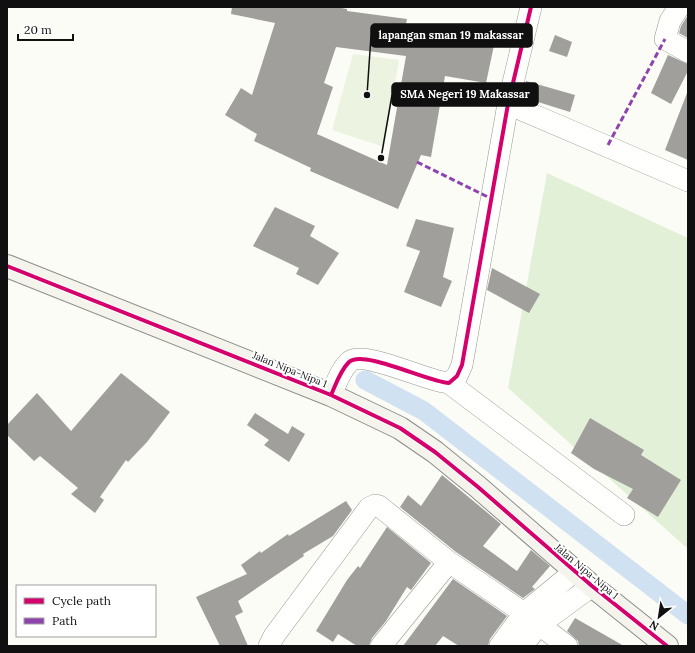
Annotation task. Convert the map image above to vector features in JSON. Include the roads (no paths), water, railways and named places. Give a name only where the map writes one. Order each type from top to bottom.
[{"type":"street","points":[[449,383],[457,376],[462,365],[508,104],[531,7]]},
{"type":"street","points":[[679,7],[670,21],[665,39],[688,52]]},
{"type":"street","points":[[508,104],[688,181]]},
{"type":"street","name":"Jalan Nipa-Nipa 1","points":[[7,266],[332,395],[400,428],[435,452],[478,487],[592,586],[667,646]]},
{"type":"street","points":[[332,395],[339,376],[350,361],[357,360],[380,362],[438,382],[449,383],[624,516]]},
{"type":"street","points":[[269,646],[274,636],[373,506],[378,506],[449,562],[532,619],[567,646]]},
{"type":"street","points":[[381,646],[449,562]]},
{"type":"street","points":[[500,646],[532,619],[575,571]]},
{"type":"street","points":[[522,646],[532,619],[592,586]]},
{"type":"waterway","points":[[365,380],[424,411],[688,615]]},
{"type":"place","name":"lapangan sman 19 makassar","points":[[367,95]]},
{"type":"place","name":"SMA Negeri 19 Makassar","points":[[381,158]]}]
